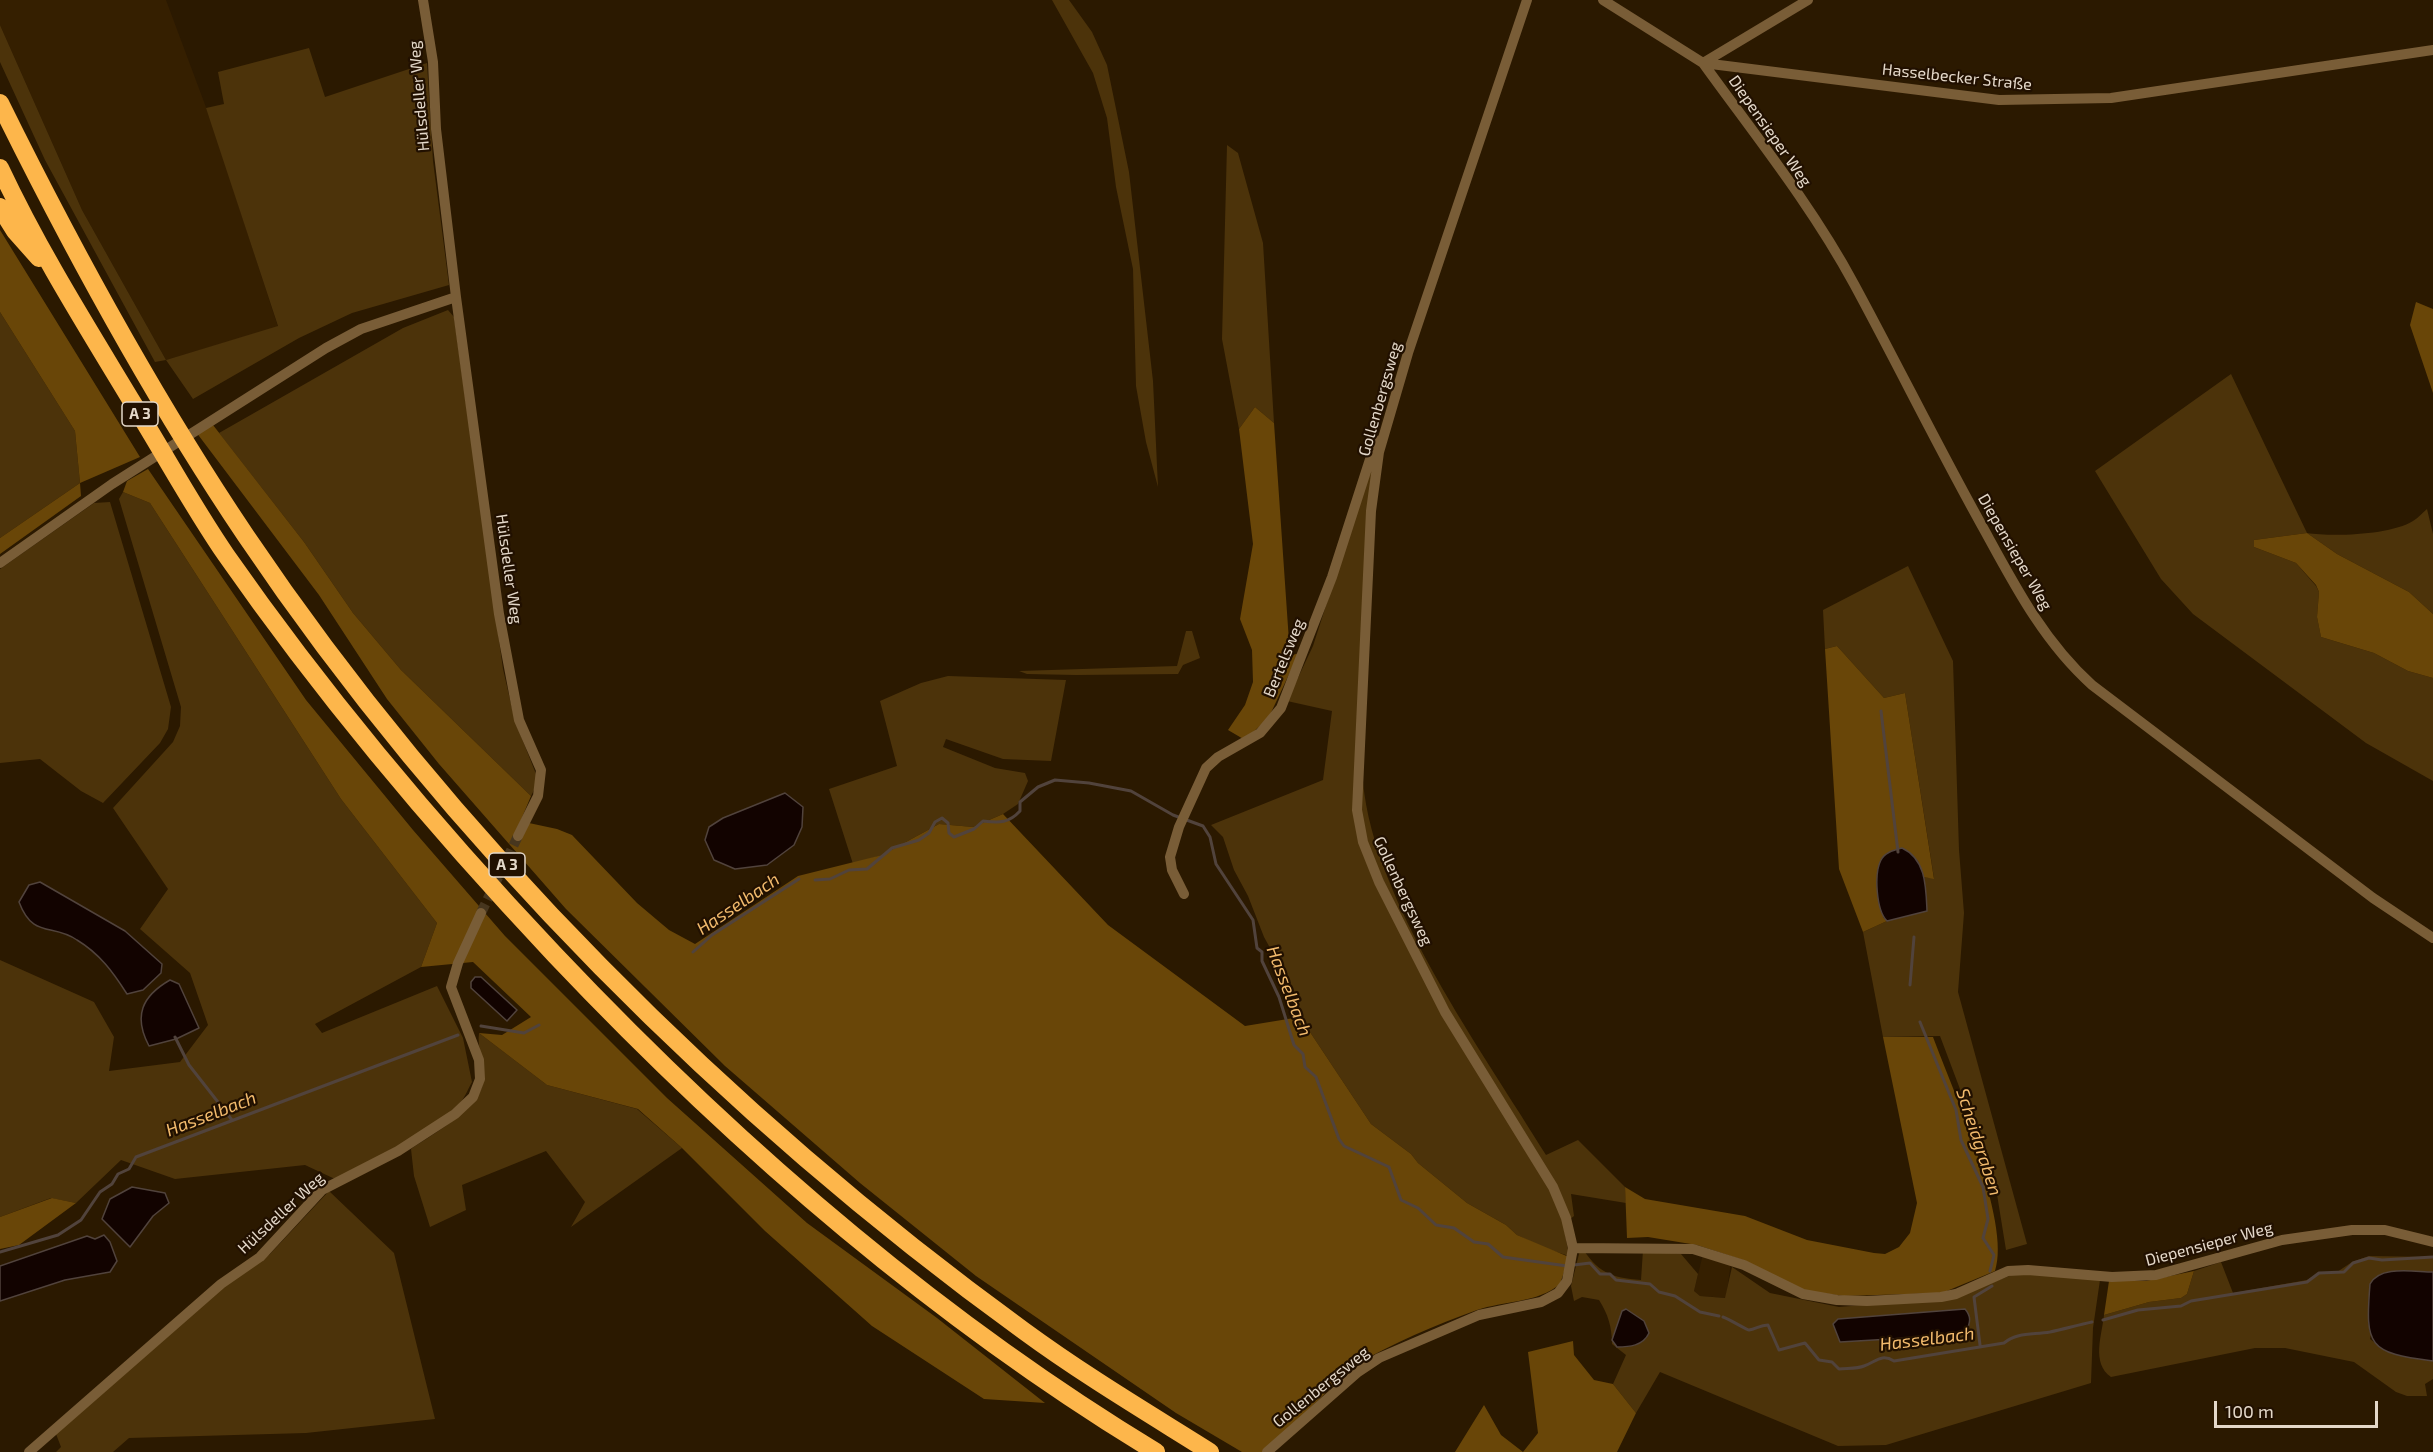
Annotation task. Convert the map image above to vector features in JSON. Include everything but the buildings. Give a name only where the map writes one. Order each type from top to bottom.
[{"type":"highway","name":"A 3","points":[[0,103],[82,267],[141,371],[247,537],[392,732],[486,842],[562,925],[718,1080],[872,1215],[1029,1335],[1210,1452]]},
{"type":"highway","name":"A 3","points":[[0,168],[56,277],[224,552],[325,689],[454,845],[638,1042],[699,1100],[846,1228],[1013,1358],[1156,1452]]},
{"type":"highway","points":[[0,207],[15,231],[56,277]]},
{"type":"street","name":"Hülsdeller Weg","points":[[423,0],[433,62],[436,129],[456,297],[508,667],[519,720],[541,770],[538,796],[518,837]]},
{"type":"street","name":"Gollenbergsweg","points":[[1267,1452],[1358,1372],[1378,1358],[1479,1315],[1550,1298],[1562,1290],[1568,1281],[1572,1252],[1564,1211],[1553,1187],[1445,1012],[1379,882],[1363,842],[1357,810],[1371,510],[1383,435],[1408,353],[1527,0]]},
{"type":"street","name":"Hasselbecker Straße","points":[[1603,0],[1703,63],[1999,100],[2073,100],[2176,90],[2433,50]]},
{"type":"street","points":[[1703,63],[1808,0]]},
{"type":"street","name":"Diepensieper Weg","points":[[1703,63],[1823,231],[1854,284],[1934,439],[2020,595],[2072,668],[2323,861],[2433,938]]},
{"type":"street","points":[[0,563],[142,464],[361,329],[456,297]]},
{"type":"street","name":"Bertelsweg","points":[[1184,894],[1172,870],[1170,856],[1184,814],[1211,762],[1253,739],[1281,708],[1332,577],[1368,461],[1383,435]]},
{"type":"street","name":"Hülsdeller Weg","points":[[29,1452],[221,1284],[260,1257],[322,1190],[398,1151],[455,1114],[473,1097],[480,1079],[479,1060],[451,987],[458,963],[481,913]]},
{"type":"street","name":"Diepensieper Weg","points":[[1572,1252],[1692,1249],[1744,1265],[1803,1294],[1837,1300],[1867,1301],[1941,1297],[1956,1294],[2008,1271],[2112,1277],[2156,1275],[2282,1240],[2352,1230],[2385,1230],[2433,1242]]},
{"type":"shaded area","points":[[0,0],[166,0],[213,126],[278,327],[166,360],[82,210],[0,25]]},
{"type":"shaded area","points":[[1052,0],[1069,0],[1092,32],[1107,65],[1129,172],[1153,381],[1158,487],[1146,442],[1136,386],[1133,269],[1116,187],[1107,118],[1093,73]]},
{"type":"shaded area","points":[[0,25],[82,210],[166,360],[155,362],[45,160],[0,62]]},
{"type":"shaded area","points":[[309,48],[325,97],[427,63],[433,161],[449,285],[352,313],[299,338],[193,399],[166,360],[278,326],[206,108],[224,104],[218,72]]},
{"type":"shaded area","points":[[1227,145],[1238,153],[1263,243],[1274,423],[1255,407],[1239,429],[1222,339]]},
{"type":"shaded area","points":[[0,230],[140,457],[80,483],[75,431],[0,312]]},
{"type":"shaded area","points":[[2416,302],[2433,309],[2433,393],[2410,325]]},
{"type":"shaded area","points":[[448,310],[454,317],[503,669],[515,721],[536,774],[536,786],[531,796],[401,670],[353,613],[304,542],[219,433],[403,328]]},
{"type":"shaded area","points":[[0,312],[75,431],[80,483],[0,538]]},
{"type":"shaded area","points":[[2231,374],[2307,533],[2254,540],[2254,547],[2296,563],[2316,586],[2319,592],[2317,617],[2321,637],[2374,653],[2408,671],[2433,678],[2433,781],[2366,743],[2193,614],[2161,579],[2095,471]]},
{"type":"shaded area","points":[[1255,407],[1274,423],[1290,656],[1299,653],[1269,717],[1245,740],[1228,730],[1245,705],[1253,682],[1252,650],[1240,619],[1253,544],[1239,429]]},
{"type":"shaded area","points":[[213,425],[304,542],[353,613],[401,670],[531,796],[515,834],[529,823],[572,835],[637,903],[669,930],[695,944],[798,876],[882,855],[939,824],[973,827],[1003,814],[1108,925],[1245,1026],[1300,1017],[1371,1124],[1411,1154],[1418,1163],[1467,1203],[1506,1225],[1517,1235],[1569,1257],[1560,1284],[1541,1295],[1477,1310],[1414,1335],[1354,1366],[1264,1452],[1242,1452],[1176,1413],[976,1276],[860,1183],[725,1066],[566,909],[439,764],[387,699],[319,595],[196,432]]},
{"type":"shaded area","points":[[1374,456],[1359,830],[1439,1009],[1553,1194],[1562,1216],[1569,1256],[1544,1248],[1517,1235],[1506,1225],[1467,1203],[1418,1163],[1411,1154],[1371,1124],[1300,1017],[1291,986],[1264,937],[1248,896],[1234,870],[1223,837],[1211,825],[1323,780],[1332,711],[1287,701],[1313,646]]},
{"type":"shaded area","points":[[148,469],[306,700],[413,830],[505,936],[667,1098],[807,1223],[937,1318],[1045,1403],[984,1399],[872,1326],[765,1231],[682,1148],[638,1109],[547,1085],[479,1033],[502,1035],[531,1017],[473,962],[421,967],[437,923],[341,799],[150,503],[123,492],[127,481]]},
{"type":"shaded area","points":[[80,483],[81,496],[0,554],[0,538]]},
{"type":"shaded area","points":[[123,492],[150,503],[341,799],[437,923],[421,967],[315,1024],[322,1033],[437,986],[463,1038],[472,1082],[460,1103],[430,1127],[335,1179],[305,1165],[175,1179],[121,1160],[76,1203],[51,1198],[0,1217],[0,960],[94,1002],[114,1037],[109,1071],[180,1062],[208,1025],[190,973],[140,929],[168,889],[113,808],[173,742],[180,726],[181,707],[119,499]]},
{"type":"shaded area","points":[[110,502],[171,707],[168,729],[160,743],[103,803],[81,791],[40,759],[0,763],[0,569],[94,503]]},
{"type":"shaded area","points":[[2427,509],[2433,534],[2433,614],[2409,592],[2337,554],[2307,533],[2346,535],[2391,529],[2413,521]]},
{"type":"shaded area","points":[[2307,533],[2337,554],[2409,592],[2433,614],[2433,678],[2408,671],[2374,653],[2321,637],[2317,617],[2319,592],[2316,585],[2296,563],[2254,547],[2254,540]]},
{"type":"shaded area","points":[[1908,566],[1953,661],[1959,850],[1964,913],[1958,992],[2027,1244],[2006,1250],[1995,1182],[1940,1036],[1883,1037],[1863,932],[1887,921],[1927,911],[1924,877],[1934,878],[1905,693],[1884,698],[1837,646],[1825,649],[1823,610]]},
{"type":"shaded area","points":[[1186,631],[1192,631],[1200,658],[1183,665],[1178,674],[1076,675],[1027,674],[1019,671],[1177,666]]},
{"type":"shaded area","points":[[1837,646],[1884,698],[1905,693],[1934,879],[1924,877],[1918,861],[1902,848],[1886,854],[1883,917],[1887,921],[1863,932],[1839,869],[1825,649]]},
{"type":"shaded area","points":[[948,676],[1066,680],[1051,761],[1003,759],[946,739],[943,747],[995,768],[1025,773],[1028,781],[1018,804],[1003,814],[973,827],[939,824],[882,855],[853,864],[829,789],[897,766],[880,701],[921,683]]},
{"type":"shaded area","points":[[1363,782],[1371,829],[1387,877],[1409,926],[1463,1024],[1546,1155],[1578,1140],[1625,1187],[1626,1203],[1571,1194],[1574,1216],[1569,1220],[1448,1012],[1370,853],[1360,807]]},
{"type":"shaded area","points":[[785,793],[803,807],[802,827],[794,845],[767,865],[735,869],[714,860],[705,840],[709,827],[723,818]]},
{"type":"shaded area","points":[[1902,848],[1916,859],[1920,866],[1925,883],[1927,911],[1887,921],[1878,900],[1877,873],[1885,855]]},
{"type":"shaded area","points":[[40,882],[125,931],[162,964],[161,973],[143,990],[127,994],[117,978],[93,951],[68,935],[37,926],[24,914],[19,902],[29,885]]},
{"type":"shaded area","points":[[475,977],[481,977],[517,1010],[507,1021],[471,988],[471,982]]},
{"type":"shaded area","points":[[170,980],[179,984],[199,1028],[176,1039],[149,1046],[142,1025],[143,1008],[153,993]]},
{"type":"shaded area","points":[[479,1033],[547,1085],[637,1109],[682,1148],[571,1227],[585,1202],[546,1151],[462,1185],[466,1210],[430,1227],[414,1176],[411,1149],[457,1118],[477,1097],[484,1074]]},
{"type":"shaded area","points":[[1883,1037],[1933,1037],[1978,1155],[1988,1189],[1998,1249],[1995,1271],[1942,1293],[1844,1296],[1806,1291],[1743,1260],[1697,1245],[1648,1237],[1627,1238],[1625,1187],[1645,1199],[1745,1216],[1807,1240],[1885,1254],[1899,1247],[1910,1233],[1917,1203]]},
{"type":"shaded area","points":[[132,1187],[165,1193],[169,1203],[153,1216],[130,1247],[102,1219],[110,1199]]},
{"type":"shaded area","points":[[329,1191],[394,1253],[435,1419],[306,1433],[129,1438],[113,1452],[56,1452],[61,1447],[56,1434],[225,1286],[270,1254]]},
{"type":"shaded area","points":[[52,1198],[76,1203],[19,1245],[0,1249],[0,1217]]},
{"type":"shaded area","points":[[104,1235],[110,1242],[117,1261],[110,1272],[65,1280],[0,1301],[0,1266],[87,1236],[95,1239]]},
{"type":"shaded area","points":[[1581,1246],[1599,1268],[1621,1278],[1641,1280],[1643,1250],[1681,1254],[1698,1274],[1694,1291],[1700,1296],[1725,1298],[1732,1267],[1770,1293],[1839,1307],[1899,1302],[1973,1290],[2017,1273],[2100,1280],[2093,1328],[2091,1383],[1886,1445],[1838,1446],[1660,1372],[1636,1413],[1613,1384],[1626,1355],[1612,1344],[1610,1326],[1602,1305],[1599,1300],[1582,1297],[1574,1301],[1571,1286]]},
{"type":"shaded area","points":[[1703,1254],[1731,1262],[1726,1298],[1700,1296],[1694,1291]]},
{"type":"shaded area","points":[[2369,1256],[2433,1257],[2433,1272],[2384,1273],[2370,1339],[2383,1349],[2433,1361],[2433,1379],[2425,1384],[2427,1396],[2407,1396],[2396,1392],[2354,1362],[2285,1348],[2255,1348],[2111,1377],[2101,1364],[2099,1348],[2104,1315],[2149,1302],[2181,1298],[2187,1294],[2194,1271],[2221,1262],[2233,1293],[2307,1280],[2320,1272],[2337,1272],[2352,1262]]},
{"type":"shaded area","points":[[2194,1271],[2187,1294],[2181,1298],[2149,1302],[2104,1315],[2109,1281],[2146,1281]]},
{"type":"shaded area","points":[[2389,1272],[2433,1272],[2433,1361],[2411,1358],[2383,1349],[2375,1343],[2371,1334],[2370,1284],[2381,1274]]},
{"type":"shaded area","points":[[1626,1309],[1644,1321],[1649,1333],[1639,1343],[1617,1347],[1612,1340],[1622,1311]]},
{"type":"shaded area","points":[[1965,1309],[1970,1319],[1969,1325],[1966,1331],[1958,1335],[1840,1342],[1833,1324],[1838,1319]]},
{"type":"shaded area","points":[[1573,1341],[1574,1355],[1594,1380],[1613,1384],[1636,1413],[1617,1452],[1523,1452],[1538,1433],[1528,1352]]},
{"type":"shaded area","points":[[1484,1405],[1501,1435],[1523,1452],[1455,1452]]},
{"type":"waterway","name":"Scheidgraben","points":[[1881,711],[1898,852]]},
{"type":"waterway","name":"Hasselbach","points":[[815,880],[830,879],[849,870],[867,869],[892,848],[919,840],[929,833],[935,822],[942,818],[948,823],[949,833],[954,837],[974,829],[983,821],[1008,820],[1020,811],[1020,802],[1038,787],[1055,780],[1089,783],[1131,791],[1173,815],[1203,826],[1210,837],[1216,864],[1253,920],[1257,948],[1262,952],[1262,961],[1279,997],[1294,1045],[1303,1054],[1305,1067],[1316,1077],[1339,1139],[1344,1146],[1389,1167],[1401,1200],[1418,1208],[1436,1225],[1454,1228],[1474,1242],[1488,1244],[1503,1257],[1567,1266]]},
{"type":"waterway","name":"Hasselbach","points":[[693,952],[712,935],[799,879]]},
{"type":"waterway","name":"Scheidgraben","points":[[1910,985],[1914,937]]},
{"type":"waterway","name":"Scheidgraben","points":[[1920,1022],[1956,1110],[1961,1140],[1983,1187],[1988,1219],[1983,1238],[1994,1255],[1990,1271]]},
{"type":"waterway","name":"Hasselbach","points":[[481,1026],[524,1033],[539,1025]]},
{"type":"waterway","name":"Hasselbach","points":[[0,1252],[58,1235],[81,1220],[100,1192],[112,1184],[118,1174],[129,1169],[136,1157],[458,1035]]},
{"type":"waterway","points":[[175,1037],[189,1065],[232,1120]]},
{"type":"waterway","name":"Hasselbach","points":[[2103,1320],[2138,1310],[2181,1306],[2191,1301],[2307,1282],[2319,1273],[2344,1272],[2353,1263],[2369,1258],[2382,1260],[2433,1257]]},
{"type":"waterway","name":"Hasselbach","points":[[1574,1265],[1590,1263],[1600,1274],[1610,1274],[1616,1280],[1650,1284],[1659,1292],[1675,1296],[1700,1312],[1719,1316]]},
{"type":"waterway","name":"Scheidgraben","points":[[1980,1345],[1974,1297],[1992,1286]]},
{"type":"waterway","name":"Hasselbach","points":[[1723,1317],[1749,1330],[1768,1325],[1779,1350],[1805,1343],[1819,1360],[1832,1362],[1839,1369],[1861,1367],[1882,1358],[1894,1361],[2004,1343],[2020,1335],[2050,1332],[2092,1322]]},
{"type":"tunnel","points":[[481,913],[518,836]]}]
